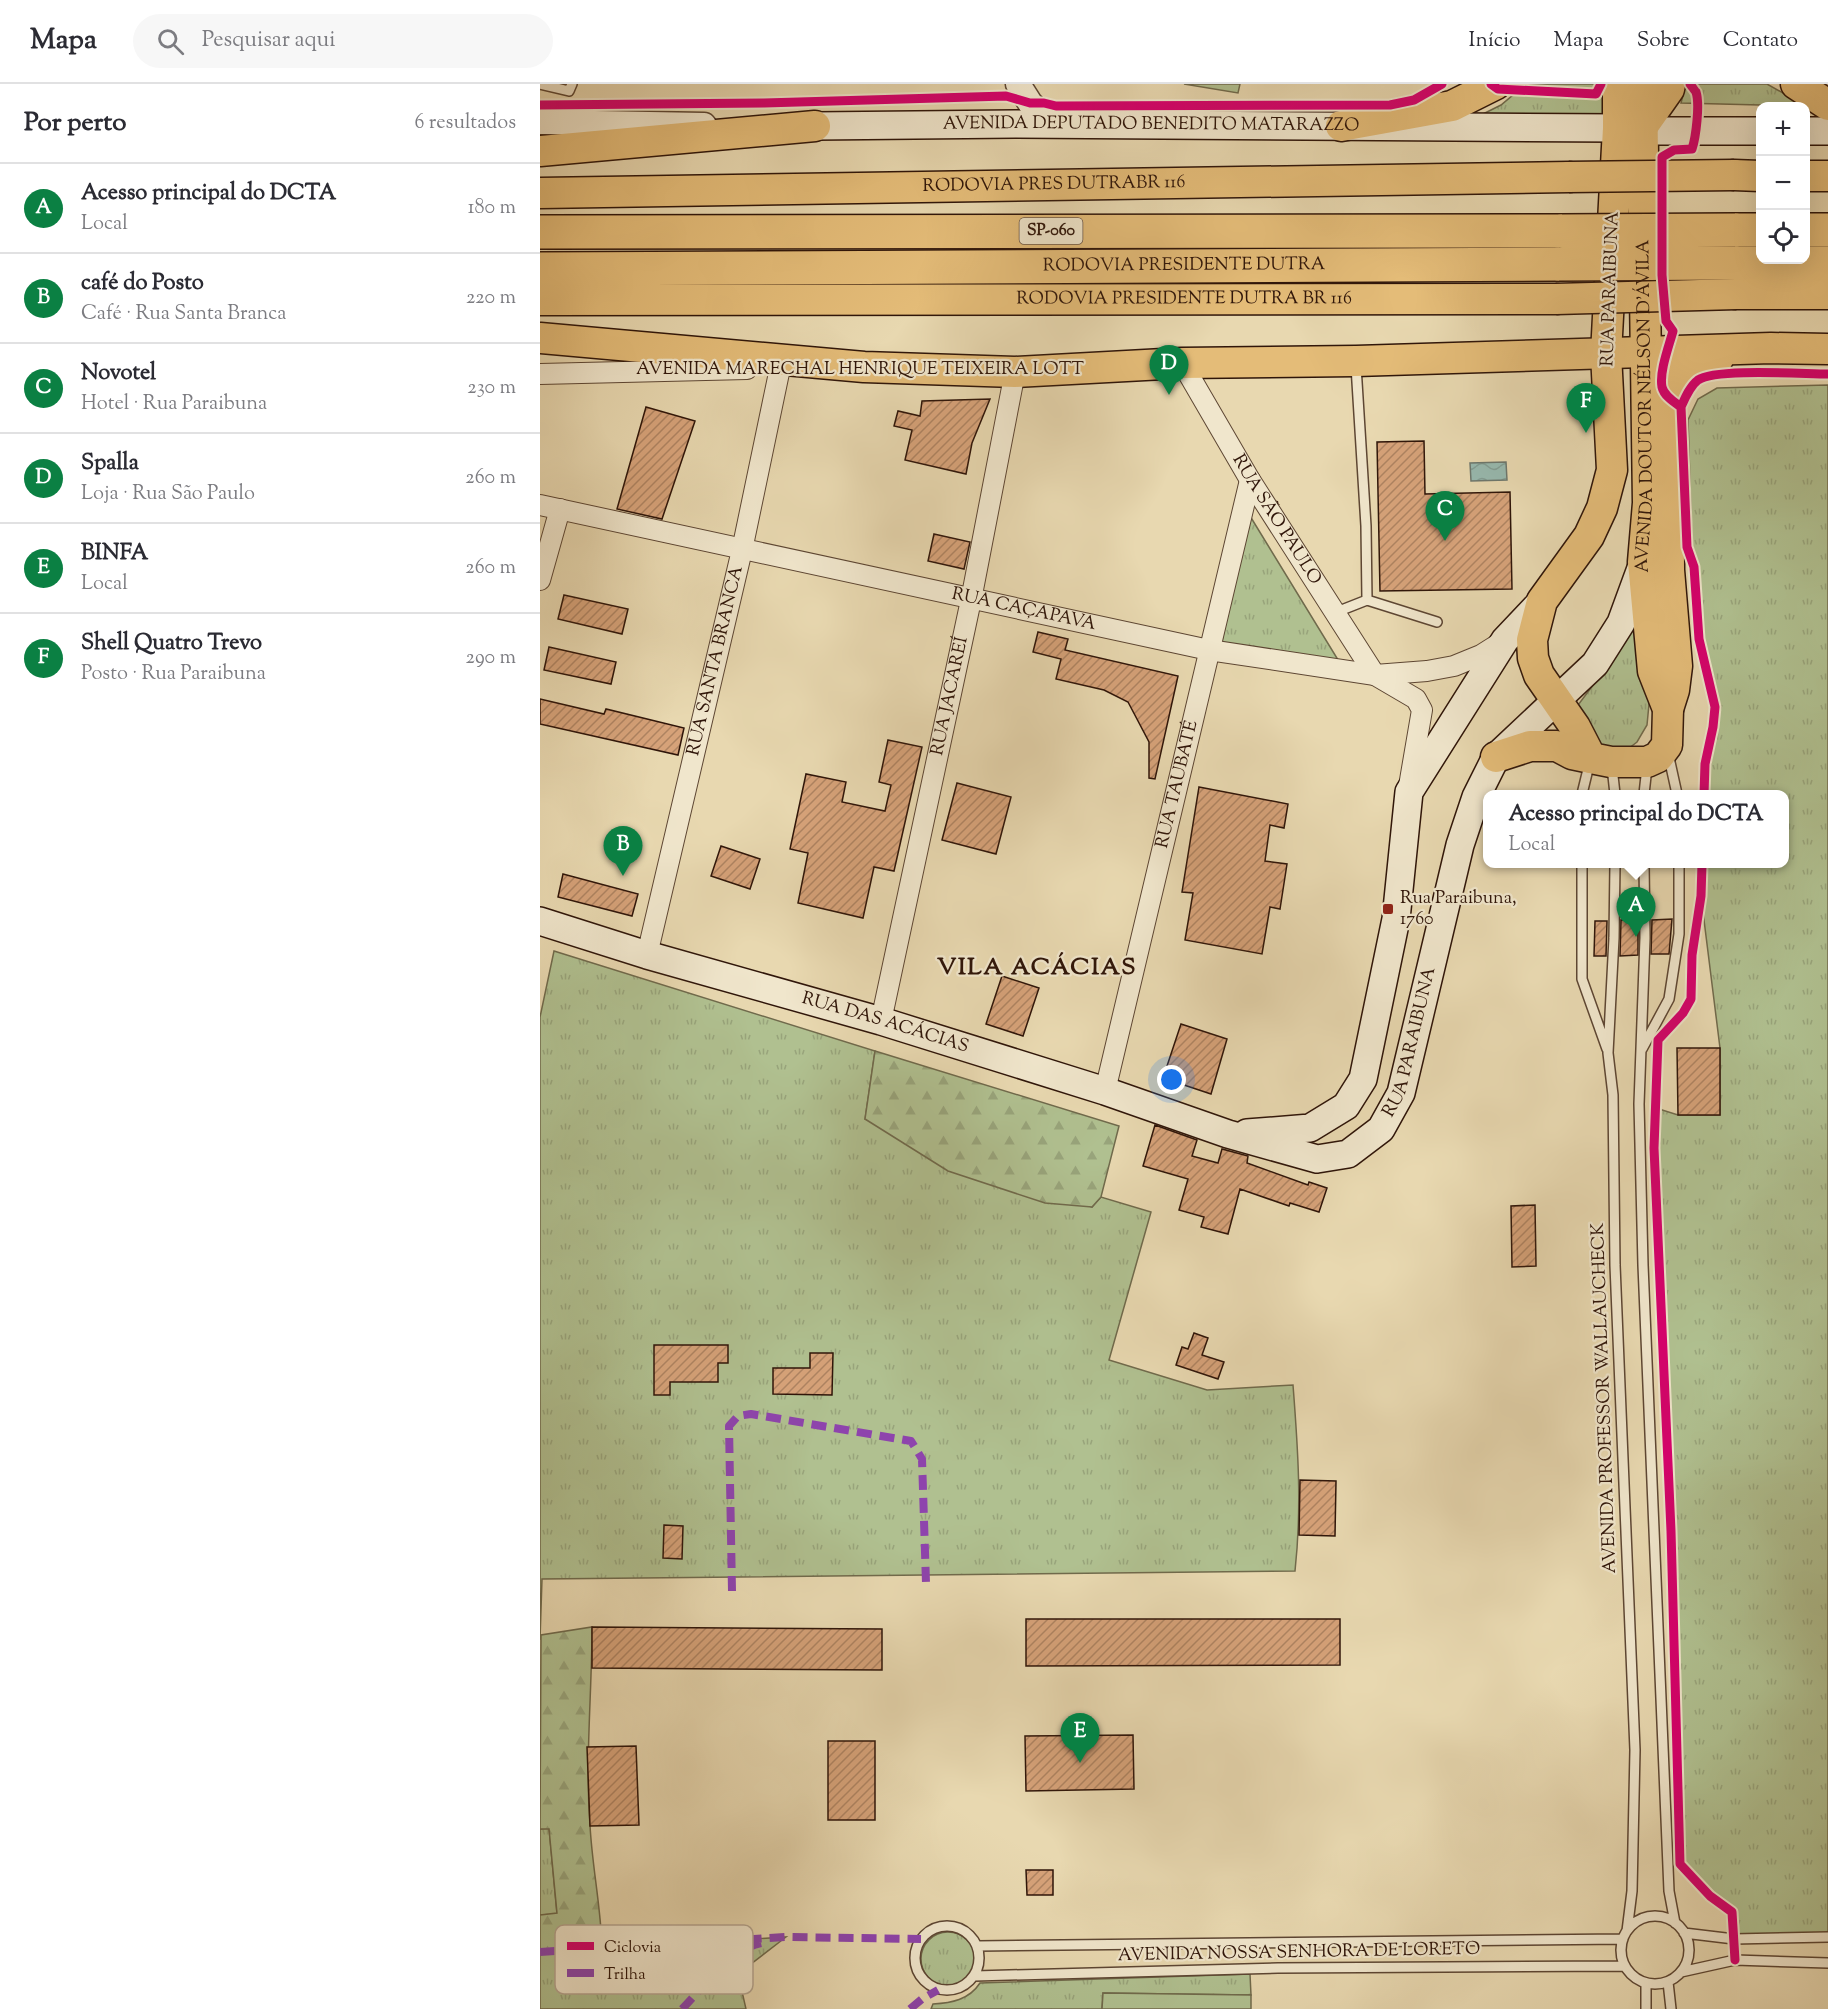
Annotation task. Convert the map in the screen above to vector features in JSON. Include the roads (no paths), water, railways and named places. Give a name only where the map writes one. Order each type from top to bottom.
[{"type":"highway","name":"RODOVIA PRESIDENTE DUTRA","points":[[540,232],[1748,230]]},
{"type":"highway","points":[[1810,230],[1828,230]]},
{"type":"highway","name":"RODOVIA PRESIDENTE DUTRA","points":[[540,268],[1559,264],[1736,279],[1828,263]]},
{"type":"main road","points":[[1341,126],[1452,106],[1496,84]]},
{"type":"main road","name":"RUA PARAIBUNA","points":[[1228,1134],[1310,1128],[1346,1106],[1363,1079],[1396,919],[1408,792],[1505,640],[1542,601],[1589,536],[1602,508],[1612,470],[1606,354],[1635,128],[1618,84]]},
{"type":"main road","name":"AVENIDA DOUTOR NÉLSON D'ÁVILA","points":[[1556,701],[1595,664],[1621,623],[1643,562],[1648,503],[1645,353],[1635,128],[1642,84]]},
{"type":"main road","points":[[1635,128],[1669,89],[1670,84]]},
{"type":"main road","points":[[1796,84],[1828,105]]},
{"type":"main road","name":"AVENIDA DEPUTADO BENEDITO MATARAZZO","points":[[815,126],[1015,124],[1756,131]]},
{"type":"main road","points":[[540,151],[815,126]]},
{"type":"main road","points":[[1810,131],[1828,131]]},
{"type":"main road","name":"RODOVIA PRES DUTRABR 116","points":[[540,194],[1747,176]]},
{"type":"main road","points":[[1810,176],[1828,176]]},
{"type":"main road","name":"RODOVIA PRESIDENTE DUTRA BR 116","points":[[540,300],[1556,299],[1736,279],[1828,294]]},
{"type":"main road","points":[[540,338],[864,367]]},
{"type":"main road","points":[[1496,757],[1530,746],[1557,746],[1572,754],[1601,760],[1657,754],[1674,690],[1677,666],[1669,570],[1668,398],[1676,378],[1689,365],[1707,360],[1738,357],[1771,348]]},
{"type":"main road","name":"AVENIDA MARECHAL HENRIQUE TEIXEIRA LOTT","points":[[864,367],[1015,372],[1182,363],[1356,362],[1771,348],[1828,349]]},
{"type":"main road","points":[[1643,562],[1653,671],[1668,709]]},
{"type":"main road","points":[[1542,601],[1532,640],[1533,658],[1539,675],[1601,760]]},
{"type":"main road","name":"RUA PARAIBUNA","points":[[1228,1134],[1317,1159],[1348,1154],[1381,1129],[1401,1093],[1461,845],[1476,798],[1496,757],[1556,701]]},
{"type":"main road","name":"RUA DAS ACÁCIAS","points":[[540,921],[1105,1091],[1228,1134]]},
{"type":"street","points":[[1015,124],[1022,90]]},
{"type":"street","points":[[1022,90],[1052,125]]},
{"type":"street","name":"AVENIDA DEPUTADO BENEDITO MATARAZZO","points":[[540,122],[815,126]]},
{"type":"street","name":"RUA SÃO PAULO","points":[[1182,363],[1250,480],[1333,613],[1375,675]]},
{"type":"street","name":"AVENIDA MARECHAL HENRIQUE TEIXEIRA LOTT","points":[[540,374],[864,367]]},
{"type":"street","name":"RUA SANTA BRANCA","points":[[647,955],[741,550],[780,368]]},
{"type":"street","name":"RUA JACAREÍ","points":[[881,1022],[971,600],[1015,372]]},
{"type":"street","name":"RUA TAUBATÉ","points":[[1105,1091],[1250,480]]},
{"type":"street","name":"RUA CAÇAPAVA","points":[[540,505],[1209,650],[1375,675],[1427,671],[1454,666],[1481,655],[1505,640]]},
{"type":"street","points":[[540,580],[560,510]]},
{"type":"street","name":"RUA PARAIBUNA","points":[[1375,675],[1416,699],[1422,710],[1408,792]]},
{"type":"lane","points":[[540,84],[569,91],[572,84]]},
{"type":"lane","points":[[1356,362],[1366,526],[1367,600]]},
{"type":"lane","points":[[1333,613],[1367,600],[1437,622]]},
{"type":"lane","points":[[1646,790],[1657,754]]},
{"type":"lane","points":[[1657,754],[1675,790]]},
{"type":"lane","points":[[1585,790],[1601,760]]},
{"type":"lane","points":[[1601,760],[1613,790]]},
{"type":"lane","points":[[1582,868],[1582,979],[1608,1053]]},
{"type":"lane","name":"AVENIDA PROFESSOR WALLAUCHECK","points":[[1615,868],[1608,1053],[1613,1095],[1615,1265],[1635,1750],[1632,1891],[1625,1935]]},
{"type":"lane","points":[[1644,868],[1645,938],[1640,1104],[1644,1288],[1669,1891],[1675,1923]]},
{"type":"lane","points":[[1641,1051],[1669,999],[1679,934],[1679,868]]},
{"type":"lane","points":[[1682,1972],[1689,1953],[1684,1933],[1675,1923],[1654,1916],[1642,1918],[1632,1924],[1620,1948],[1624,1966],[1630,1974],[1646,1984],[1657,1985],[1668,1982],[1682,1972],[1735,1960],[1828,1963]]},
{"type":"lane","points":[[945,1926],[962,1930],[978,1946],[979,1966],[975,1976],[960,1989],[938,1990],[922,1978],[916,1969],[916,1948],[928,1932],[945,1926]]},
{"type":"lane","points":[[1684,1933],[1734,1939],[1828,1937]]},
{"type":"lane","name":"AVENIDA NOSSA SENHORA DE LORETO","points":[[978,1946],[1625,1935]]},
{"type":"lane","name":"AVENIDA NOSSA SENHORA DE LORETO","points":[[975,1976],[1278,1968],[1624,1966]]},
{"type":"lane","points":[[1668,1982],[1671,2009]]},
{"type":"lane","points":[[1646,1984],[1646,2009]]},
{"type":"water","points":[[1506,462],[1507,480],[1471,481],[1470,463]]},
{"type":"place","name":"Spalla","points":[[1169,395]]},
{"type":"place","name":"Shell Quatro Trevo","points":[[1586,433]]},
{"type":"place","name":"Novotel","points":[[1445,541]]},
{"type":"place","name":"café do Posto","points":[[623,876]]},
{"type":"place","name":"Rua Paraibuna, 1760","points":[[1388,909]]},
{"type":"place","name":"Acesso principal do DCTA","points":[[1636,937]]},
{"type":"place","name":"BINFA","points":[[1080,1763]]},
{"type":"district","name":"VILA ACÁCIAS","points":[[1037,968]]}]
